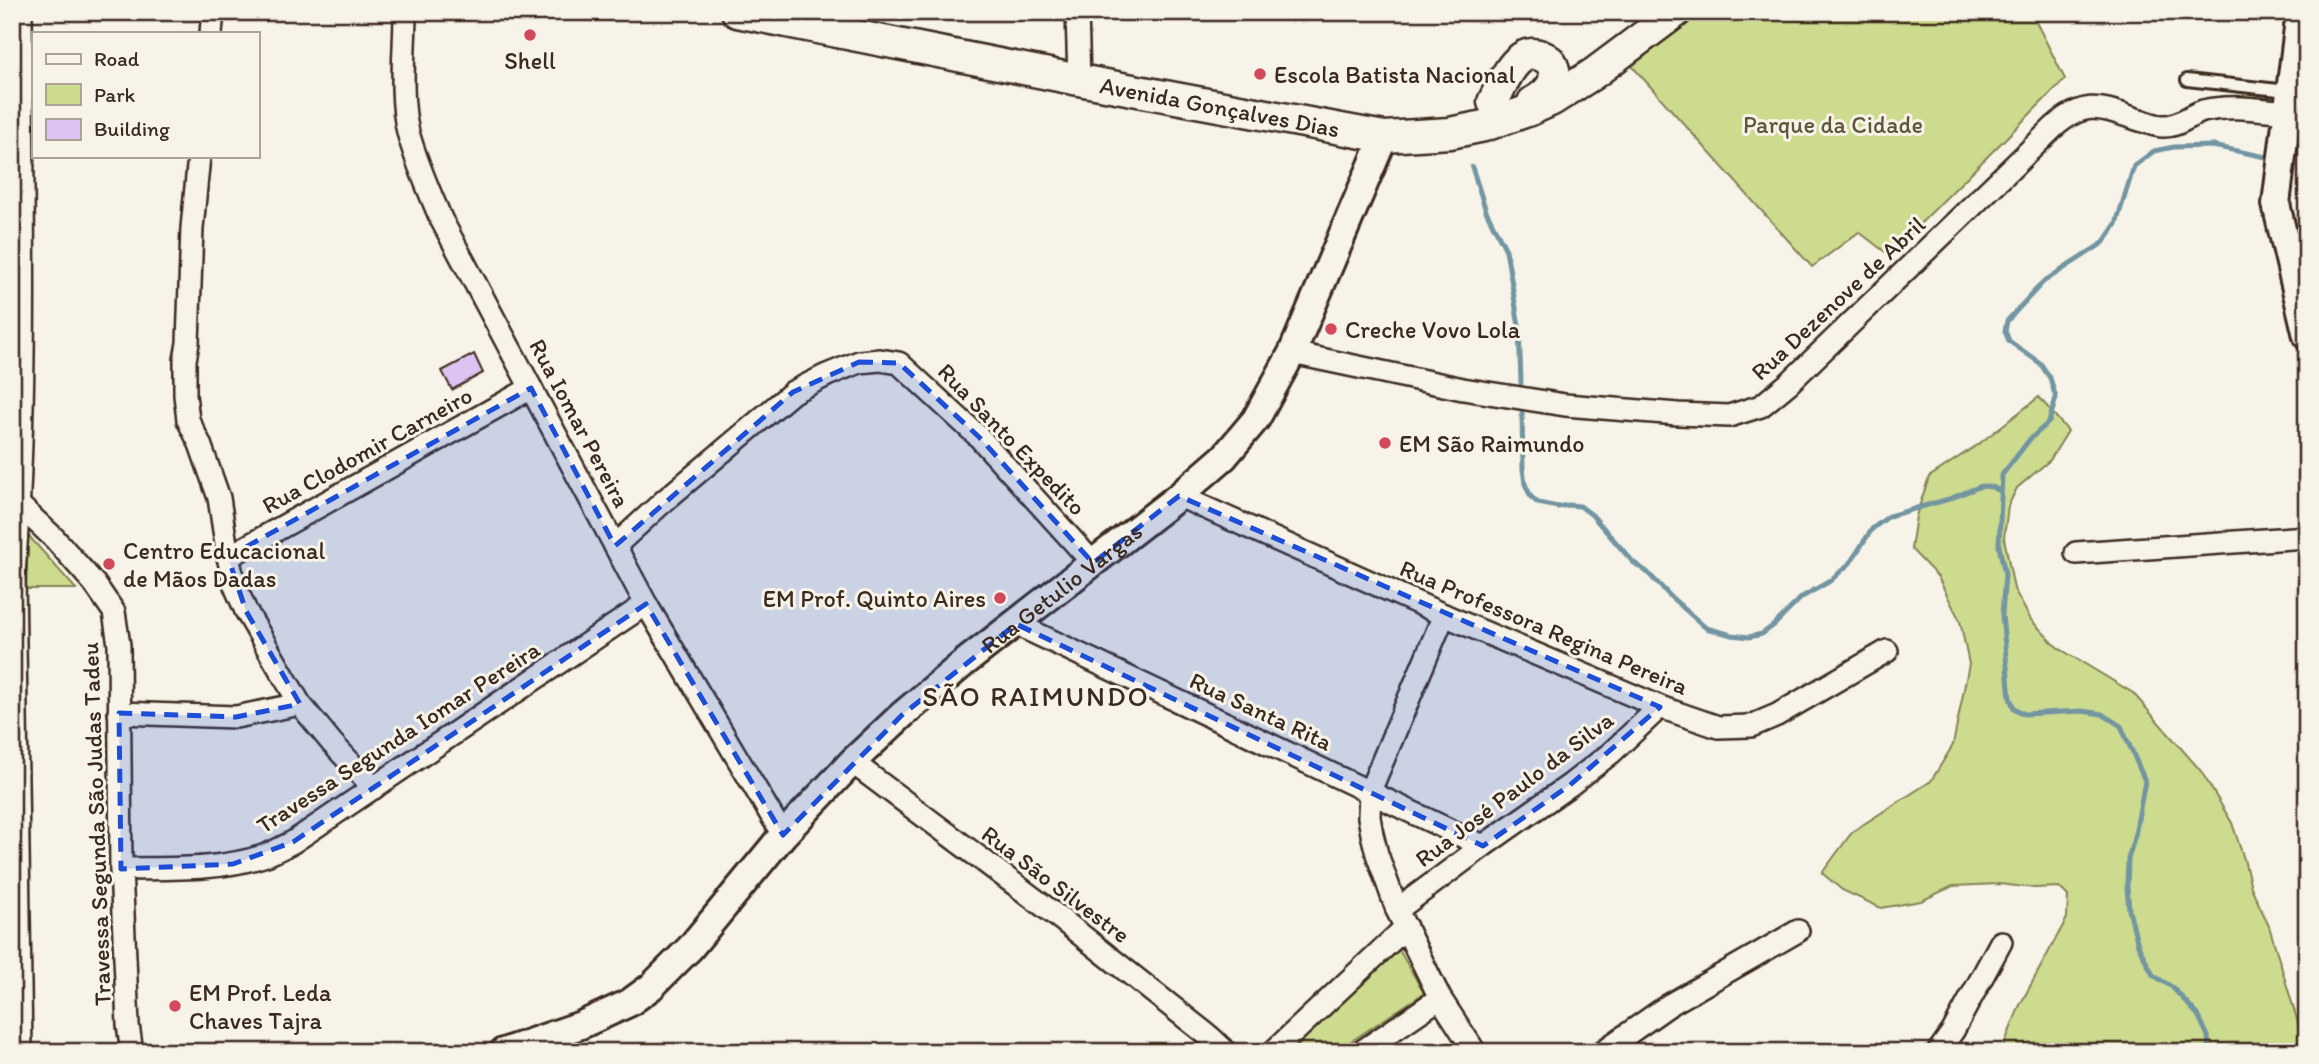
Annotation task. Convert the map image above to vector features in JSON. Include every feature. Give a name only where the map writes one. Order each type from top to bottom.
[{"type":"main road","name":"Avenida Gonçalves Dias","points":[[737,12],[1079,73],[1387,120],[1413,121],[1455,112],[1494,112],[1552,100],[1593,74],[1676,12]]},
{"type":"main road","name":"Avenida Gonçalves Dias","points":[[810,12],[1079,73],[1384,137],[1450,133],[1494,112]]},
{"type":"main road","points":[[1554,78],[1607,44],[1646,12]]},
{"type":"main road","points":[[1537,54],[1545,57],[1554,67],[1552,86],[1546,94],[1494,112],[1511,66],[1523,57],[1537,54]]},
{"type":"main road","points":[[1384,137],[1389,130],[1397,126],[1433,122],[1455,112]]},
{"type":"street","points":[[21,12],[24,299],[19,505],[13,575],[16,971],[21,1052]]},
{"type":"street","points":[[211,32],[213,12]]},
{"type":"street","name":"Rua Iomar Pereira","points":[[405,12],[404,101],[408,130],[419,167],[441,219],[646,604],[783,835]]},
{"type":"street","points":[[1077,12],[1079,73]]},
{"type":"street","points":[[2300,12],[2276,204],[2307,336]]},
{"type":"street","name":"Rua Dezenove de Abril","points":[[1292,353],[1463,389],[1565,405],[1678,415],[1729,416],[1761,406],[1789,383],[2054,127],[2077,109],[2104,109],[2162,126],[2172,126],[2201,112],[2290,102]]},
{"type":"street","name":"Rua Getulio Vargas","points":[[503,1052],[581,1025],[629,1003],[651,987],[690,948],[783,835],[852,762],[964,663],[1180,496],[1224,457],[1256,419],[1292,353],[1384,137]]},
{"type":"street","points":[[199,158],[192,228],[185,395],[188,420],[200,444],[219,498],[228,557],[235,586],[246,611],[300,704],[374,788]]},
{"type":"street","name":"Rua Santo Expedito","points":[[615,546],[664,500],[793,392],[859,362],[880,360],[899,363],[979,437],[1093,563]]},
{"type":"street","name":"Rua Clodomir Carneiro","points":[[228,557],[531,388]]},
{"type":"street","name":"Rua Professora Regina Pereira","points":[[1180,496],[1444,615],[1660,707],[1718,727],[1751,726],[1777,715],[1887,651]]},
{"type":"street","name":"Travessa Segunda São Judas Tadeu","points":[[19,505],[54,538],[94,583],[114,612],[119,645],[121,869],[128,1025],[132,1052]]},
{"type":"street","points":[[2076,553],[2307,537]]},
{"type":"street","name":"Travessa Segunda Iomar Pereira","points":[[121,869],[233,864],[265,856],[293,842],[646,604]]},
{"type":"street","points":[[1444,615],[1370,791],[1369,817],[1374,844],[1401,918],[1440,998],[1475,1052]]},
{"type":"street","name":"Rua Santa Rita","points":[[1016,624],[1483,846]]},
{"type":"street","points":[[119,713],[236,717],[300,704]]},
{"type":"street","name":"Rua José Paulo da Silva","points":[[1273,1052],[1401,918],[1483,846],[1611,753],[1660,707]]},
{"type":"street","name":"Rua São Silvestre","points":[[852,762],[1079,932],[1226,1052]]},
{"type":"street","points":[[1602,1052],[1669,1005],[1798,930]]},
{"type":"street","points":[[1938,1052],[1953,1031],[2001,942]]},
{"type":"street","points":[[1361,1052],[1440,998]]},
{"type":"lane","points":[[536,12],[554,12]]},
{"type":"lane","points":[[2187,80],[2290,102]]},
{"type":"highlighted area","points":[[859,362],[899,363],[979,437],[1093,563],[1179,496],[1660,707],[1570,785],[1483,846],[1016,624],[902,715],[783,835],[646,604],[293,842],[233,864],[121,869],[119,713],[236,717],[300,704],[246,611],[228,557],[531,388],[615,546],[793,392]]},
{"type":"green space","name":"Parque da Cidade","points":[[1699,12],[2031,12],[2065,79],[1889,255],[1859,232],[1812,267],[1632,66]]},
{"type":"green space","points":[[2039,397],[2068,431],[2050,460],[2017,488],[2008,506],[2004,538],[2014,589],[2031,620],[2057,647],[2133,693],[2201,771],[2232,823],[2251,887],[2269,926],[2301,1033],[2300,1052],[2001,1052],[2020,1005],[2067,918],[2068,896],[2059,887],[2034,888],[1999,884],[1953,886],[1921,901],[1881,908],[1842,890],[1822,873],[1853,831],[1931,781],[1953,745],[1969,664],[1960,621],[1938,577],[1911,549],[1916,516],[1929,477],[1980,443]]},
{"type":"green space","points":[[28,535],[76,589],[26,589]]},
{"type":"green space","points":[[1398,948],[1424,993],[1335,1052],[1286,1052]]},
{"type":"building","points":[[474,354],[483,373],[452,390],[442,371]]},
{"type":"waterway","points":[[2209,1052],[2208,1036],[2198,1015],[2172,987],[2153,975],[2138,945],[2129,910],[2128,859],[2145,781],[2121,726],[2102,714],[2082,711],[2024,714],[2014,708],[2010,698],[2002,615],[2005,574],[1999,546],[2002,475],[2030,439],[2049,422],[2056,398],[2050,378],[2040,363],[2009,341],[2005,331],[2007,321],[2043,282],[2103,243],[2116,224],[2134,166],[2154,151],[2174,147],[2213,146],[2266,157]]},
{"type":"waterway","points":[[1472,167],[1486,211],[1506,250],[1519,326],[1521,383]]},
{"type":"waterway","points":[[1522,413],[1523,469],[1525,484],[1531,497],[1538,503],[1558,507],[1580,506],[1592,515],[1633,562],[1706,628],[1732,635],[1749,637],[1762,634],[1774,625],[1802,597],[1830,581],[1850,563],[1872,529],[1889,516],[1949,499],[1981,486],[2000,491]]},
{"type":"place","name":"Shell","points":[[530,35]]},
{"type":"place","name":"Escola Batista Nacional","points":[[1260,74]]},
{"type":"place","name":"Creche Vovo Lola","points":[[1331,329]]},
{"type":"place","name":"EM São Raimundo","points":[[1385,443]]},
{"type":"place","name":"Centro Educacional de Mãos Dadas","points":[[109,564]]},
{"type":"place","name":"EM Prof. Quinto Aires","points":[[1000,598]]},
{"type":"place","name":"EM Prof. Leda Chaves Tajra","points":[[175,1006]]},
{"type":"district","name":"SÃO RAIMUNDO","points":[[1036,696]]}]
